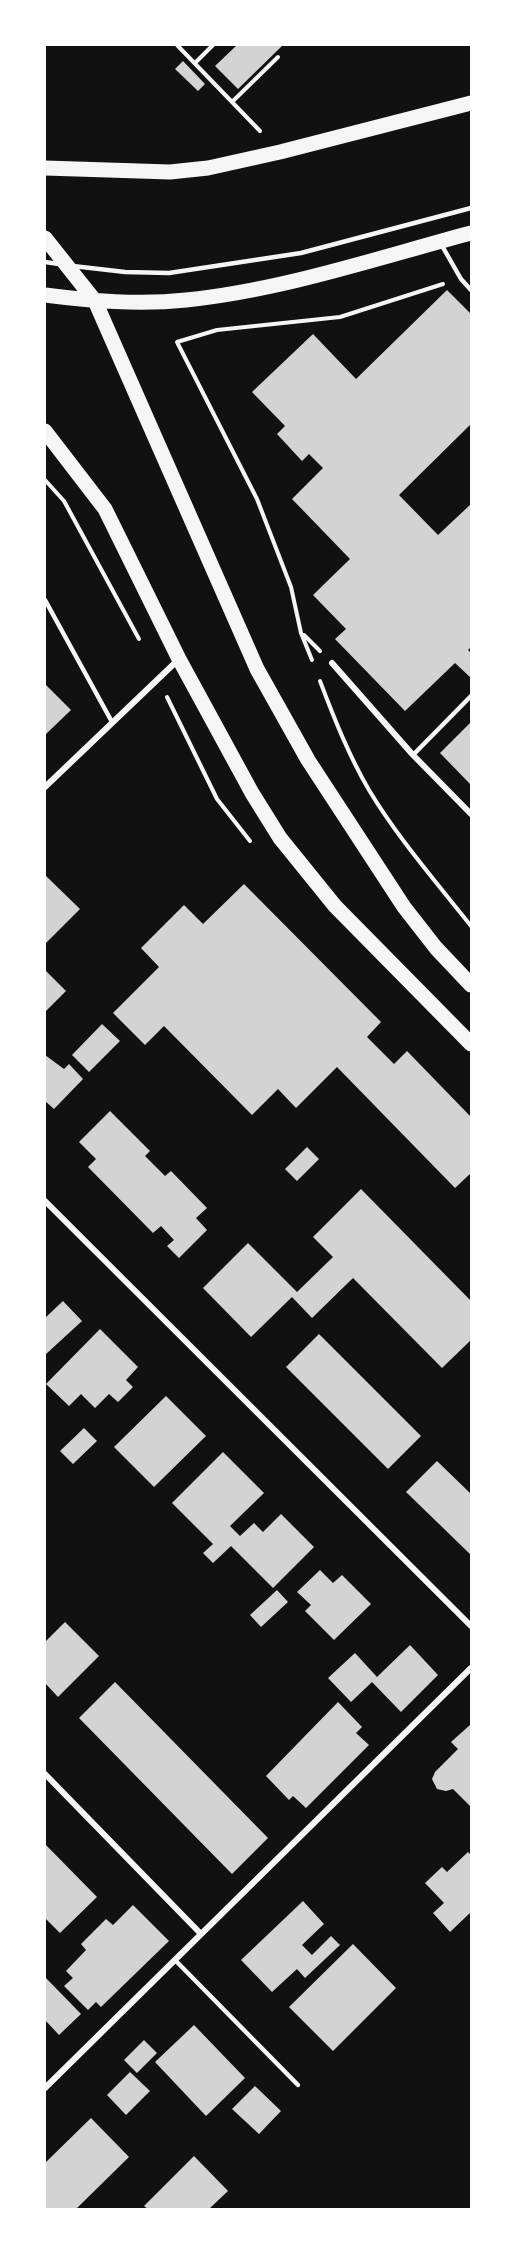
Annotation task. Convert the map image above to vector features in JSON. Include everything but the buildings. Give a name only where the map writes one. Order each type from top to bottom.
[{"type":"main road","points":[[45,168],[170,172],[208,168],[471,103]]},
{"type":"main road","points":[[45,295],[95,302],[186,300],[277,285],[471,234]]},
{"type":"main road","points":[[45,238],[95,302],[257,669],[308,760],[404,907],[436,948],[471,985]]},
{"type":"main road","points":[[45,431],[105,509],[179,659],[252,793],[280,838],[335,906],[471,1044]]},
{"type":"street","points":[[45,787],[179,659]]},
{"type":"street","points":[[332,663],[412,754],[471,814]]},
{"type":"street","points":[[45,1201],[471,1626]]},
{"type":"street","points":[[45,2088],[471,1668]]},
{"type":"street","points":[[45,1774],[201,1934]]},
{"type":"lane","points":[[45,262],[125,272],[169,273],[301,253],[471,208]]},
{"type":"lane","points":[[440,242],[461,279],[471,290]]},
{"type":"lane","points":[[45,600],[112,722]]},
{"type":"lane","points":[[412,754],[471,696]]},
{"type":"lane","points":[[175,1960],[298,2085]]},
{"type":"path","points":[[177,45],[238,108]]},
{"type":"path","points":[[195,63],[213,45]]},
{"type":"path","points":[[233,101],[278,57]]},
{"type":"path","points":[[313,664],[301,633],[291,587],[257,499],[177,342],[218,330],[340,317],[461,279]]},
{"type":"path","points":[[45,480],[64,501],[149,658],[158,679]]},
{"type":"path","points":[[317,674],[337,725],[369,790],[424,868],[471,926]]}]
